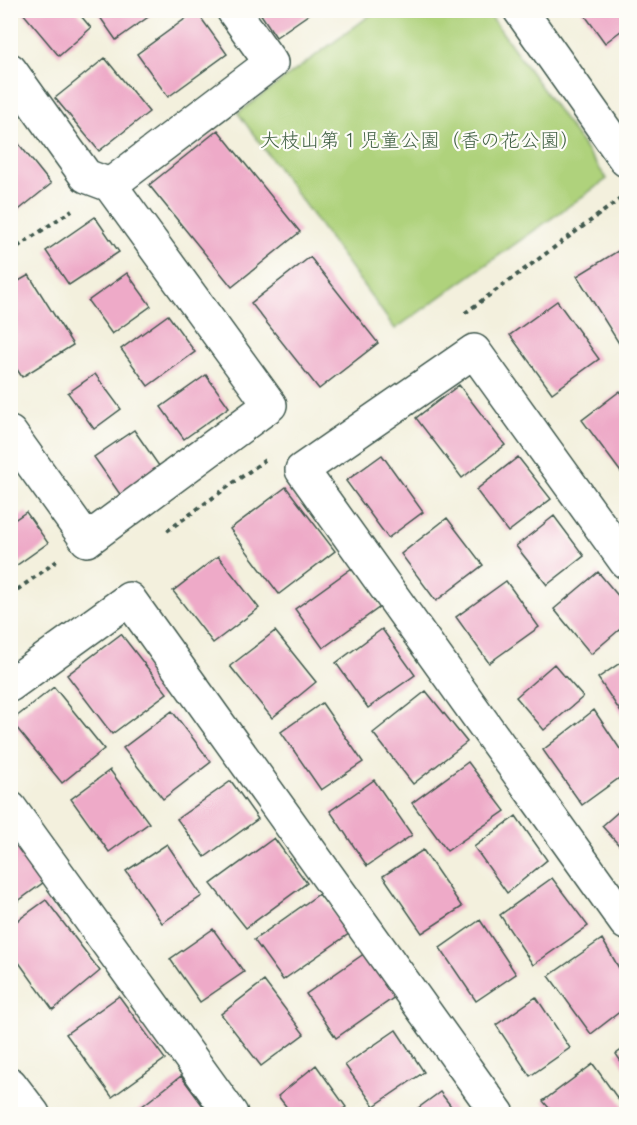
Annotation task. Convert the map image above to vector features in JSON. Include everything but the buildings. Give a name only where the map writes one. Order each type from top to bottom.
[{"type":"street","points":[[110,185],[271,63],[233,10]]},
{"type":"street","points":[[520,10],[627,160]]},
{"type":"street","points":[[10,70],[86,176],[110,185],[270,405],[87,540],[10,433]]},
{"type":"street","points":[[627,562],[474,351],[302,470],[627,923]]},
{"type":"street","points":[[10,686],[129,599],[498,1114]]},
{"type":"street","points":[[10,808],[231,1114]]},
{"type":"street","points":[[10,1084],[33,1114]]},
{"type":"path","points":[[10,252],[110,185]]},
{"type":"green space","name":"大枝山第１児童公園（香の花公園）","points":[[376,11],[487,11],[607,179],[395,329],[238,113]]}]
